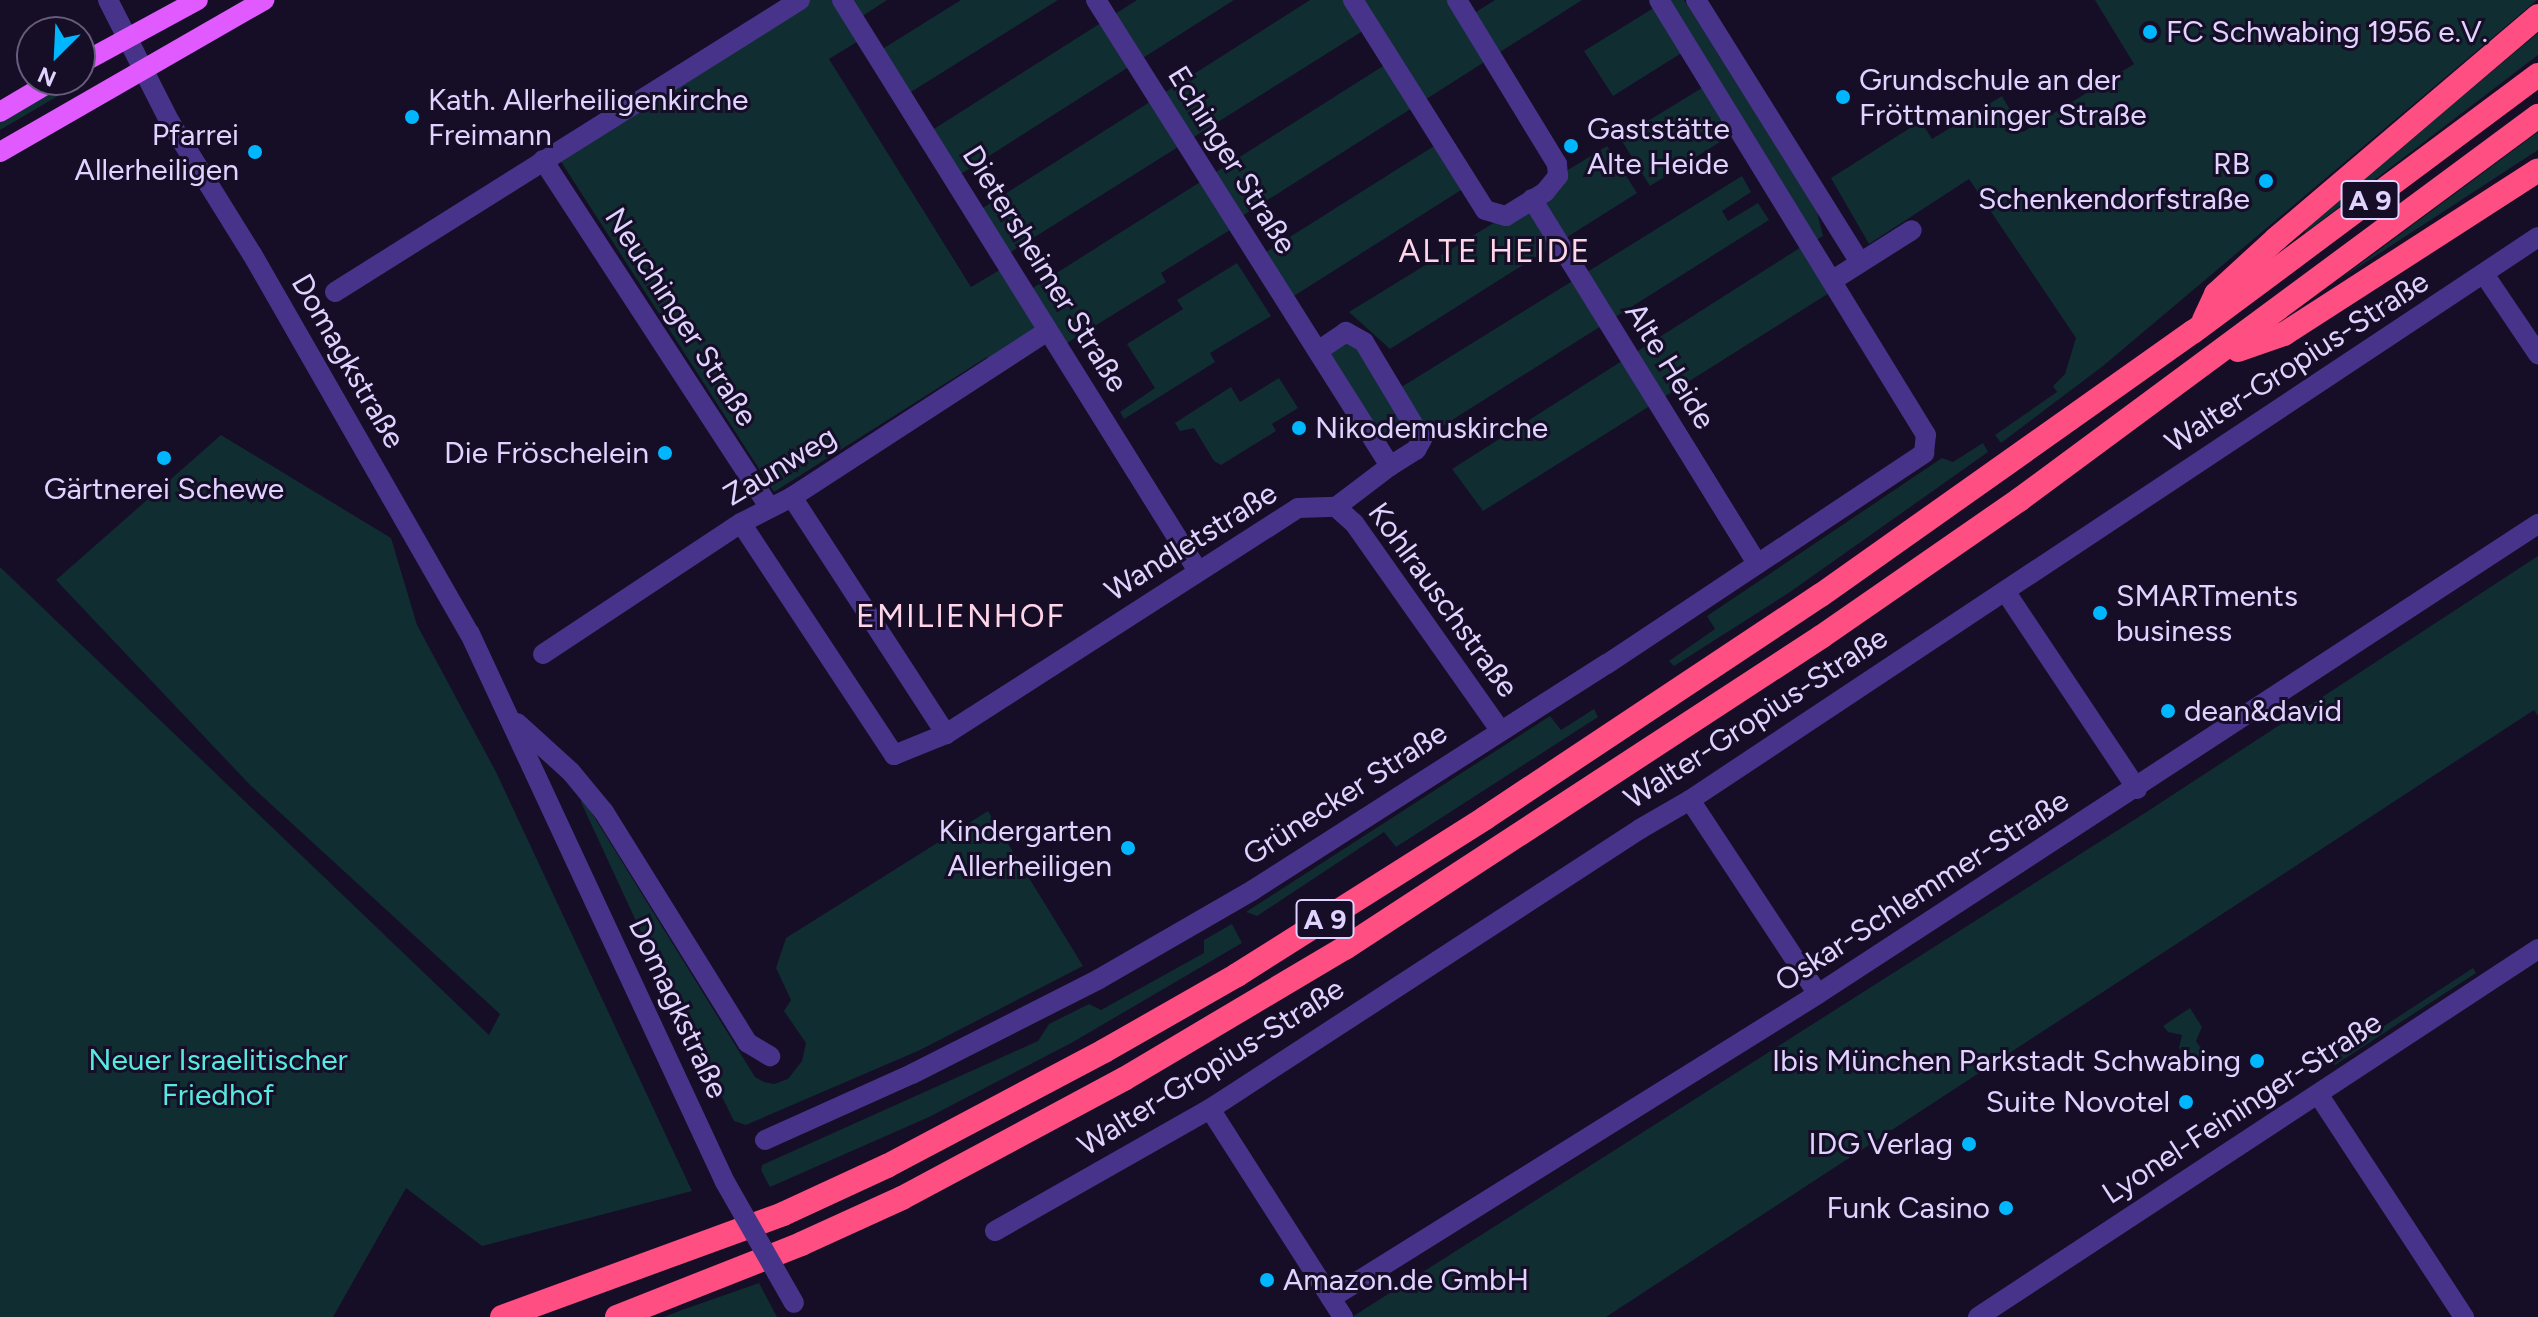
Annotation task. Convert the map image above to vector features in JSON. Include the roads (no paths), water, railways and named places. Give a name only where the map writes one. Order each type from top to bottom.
[{"type":"highway","points":[[2201,325],[2216,294],[2276,239],[2538,16]]},
{"type":"highway","name":"A 9","points":[[502,1317],[783,1214],[887,1166],[1091,1059],[1237,975],[1485,818],[1821,595],[2201,325],[2538,75]]},
{"type":"highway","points":[[2217,357],[2538,116]]},
{"type":"highway","name":"A 9","points":[[617,1317],[801,1244],[902,1198],[1124,1079],[1332,956],[1821,637],[2217,357],[2284,334],[2538,170]]},
{"type":"main road","points":[[96,56],[198,0]]},
{"type":"main road","points":[[0,152],[264,0]]},
{"type":"main road","points":[[0,112],[27,96]]},
{"type":"street","name":"Domagkstraße","points":[[108,0],[170,122],[252,254],[443,585],[511,717],[721,1172],[798,1310]]},
{"type":"street","points":[[335,292],[800,0]]},
{"type":"street","name":"Dietersheimer Straße","points":[[842,0],[1198,571]]},
{"type":"street","name":"Echinger Straße","points":[[1096,0],[1390,466]]},
{"type":"street","points":[[1353,0],[1485,210],[1506,216],[1558,176],[1557,164],[1457,0]]},
{"type":"street","points":[[1659,0],[1833,280],[1912,230]]},
{"type":"street","points":[[1696,0],[1860,262]]},
{"type":"street","name":"Neuchinger Straße","points":[[543,160],[769,507]]},
{"type":"street","name":"Alte Heide","points":[[1532,199],[1757,564]]},
{"type":"street","name":"Walter-Gropius-Straße","points":[[995,1231],[1210,1109],[1640,829],[1690,800],[2538,237]]},
{"type":"street","points":[[2484,274],[2538,354]]},
{"type":"street","name":"Grünecker Straße","points":[[765,1140],[912,1074],[1099,979],[1253,890],[1924,453],[1926,435],[1833,280]]},
{"type":"street","name":"Zaunweg","points":[[543,654],[741,523],[792,497],[1048,331]]},
{"type":"street","points":[[1318,351],[1346,332],[1364,342],[1422,439],[1416,450],[1336,507]]},
{"type":"street","points":[[792,497],[946,734]]},
{"type":"street","name":"Wandletstraße","points":[[741,523],[894,755],[946,734],[1298,508],[1336,507]]},
{"type":"street","name":"Kohlrauschstraße","points":[[1336,507],[1354,523],[1500,730]]},
{"type":"street","name":"Oskar-Schlemmer-Straße","points":[[1331,1298],[1818,994],[2137,789],[2538,524]]},
{"type":"street","points":[[2005,591],[2137,789]]},
{"type":"street","name":"Domagkstraße","points":[[511,717],[571,772],[604,812],[748,1043],[770,1056]]},
{"type":"street","points":[[1690,800],[1818,994]]},
{"type":"street","name":"Lyonel-Feininger-Straße","points":[[1978,1317],[2007,1309],[2318,1094],[2538,949]]},
{"type":"street","points":[[2318,1094],[2464,1317]]},
{"type":"street","points":[[1210,1109],[1343,1317]]},
{"type":"place","name":"FC Schwabing 1956 e.V.","points":[[2150,32]]},
{"type":"place","name":"Grundschule an der Fröttmaninger Straße","points":[[1843,97]]},
{"type":"place","name":"Kath. Allerheiligenkirche Freimann","points":[[412,117]]},
{"type":"place","name":"Gaststätte Alte Heide","points":[[1571,146]]},
{"type":"place","name":"Pfarrei Allerheiligen","points":[[255,152]]},
{"type":"place","name":"RB Schenkendorfstraße","points":[[2266,181]]},
{"type":"place","name":"Nikodemuskirche","points":[[1299,428]]},
{"type":"place","name":"Die Fröschelein","points":[[665,453]]},
{"type":"place","name":"Gärtnerei Schewe","points":[[164,458]]},
{"type":"place","name":"SMARTments business","points":[[2100,613]]},
{"type":"place","name":"dean&david","points":[[2168,711]]},
{"type":"place","name":"Kindergarten Allerheiligen","points":[[1128,848]]},
{"type":"place","name":"Ibis München Parkstadt Schwabing","points":[[2257,1061]]},
{"type":"place","name":"Suite Novotel","points":[[2186,1102]]},
{"type":"place","name":"IDG Verlag","points":[[1969,1144]]},
{"type":"place","name":"Funk Casino","points":[[2006,1208]]},
{"type":"place","name":"Amazon.de GmbH","points":[[1267,1280]]},
{"type":"district","name":"ALTE HEIDE","points":[[1495,251]]},
{"type":"district","name":"EMILIENHOF","points":[[961,616]]},
{"type":"park label","name":"Neuer Israelitischer Friedhof","points":[[218,1077]]}]
